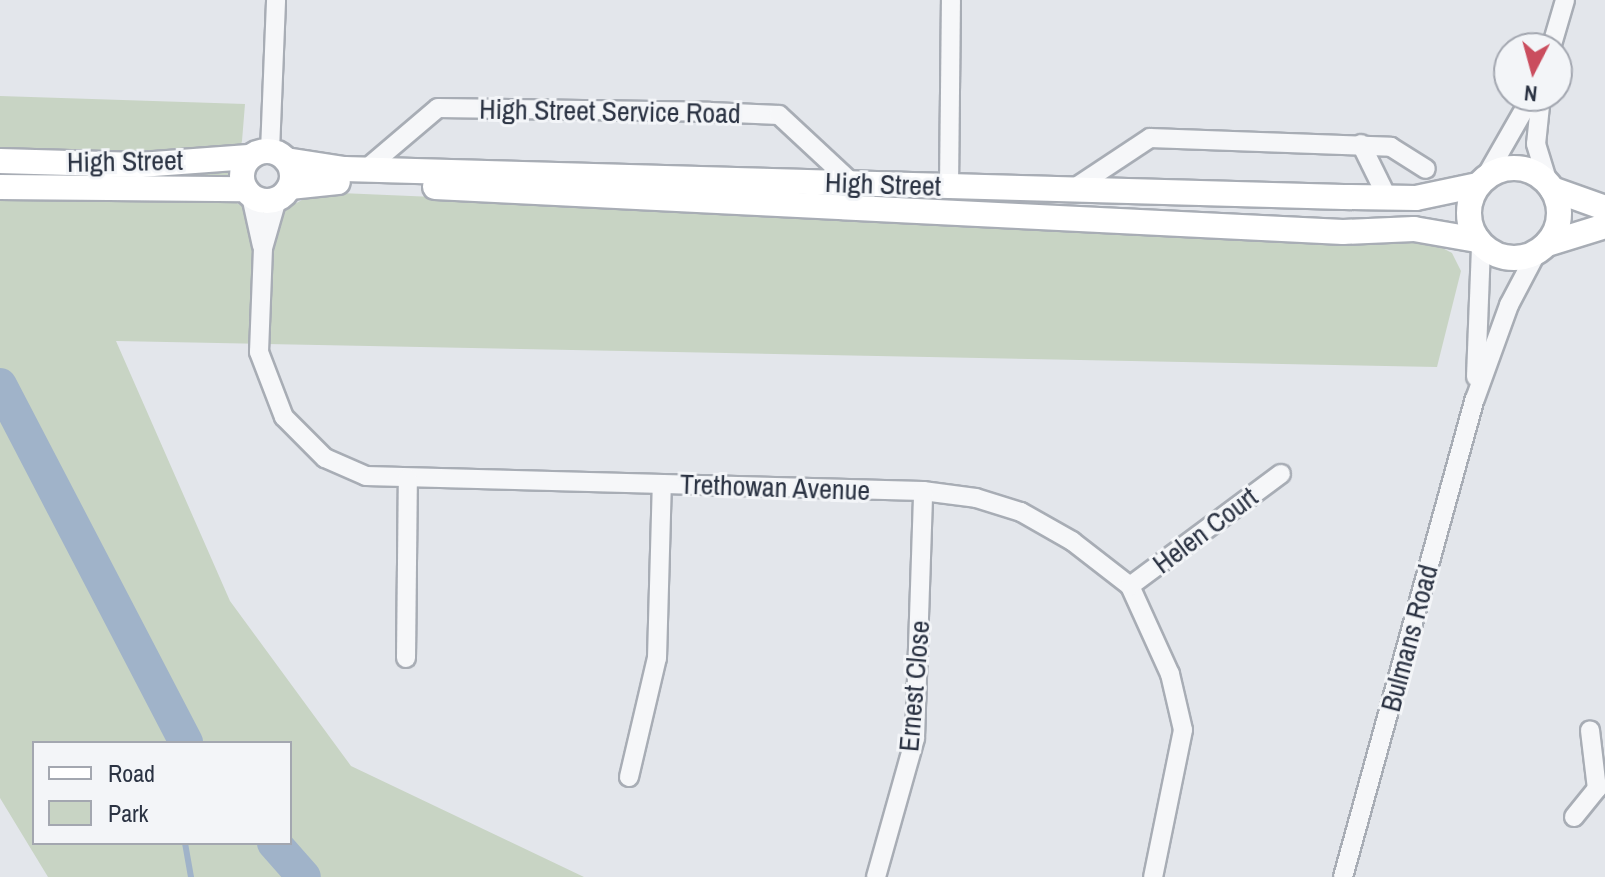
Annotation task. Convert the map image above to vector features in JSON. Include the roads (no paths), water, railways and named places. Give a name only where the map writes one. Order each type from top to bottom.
[{"type":"main road","name":"High Street","points":[[0,161],[140,165],[268,156],[366,169],[1070,191],[1387,197],[1444,195],[1481,182]]},
{"type":"main road","points":[[248,193],[241,172],[268,156],[283,193]]},
{"type":"main road","points":[[1605,208],[1550,186],[1538,174],[1511,168],[1481,182],[1469,209],[1480,242],[1502,257],[1542,248],[1605,226]]},
{"type":"main road","name":"High Street","points":[[0,187],[283,193],[318,181],[1343,232],[1414,229],[1480,242]]},
{"type":"main road","points":[[1542,248],[1559,221],[1550,186]]},
{"type":"street","points":[[268,156],[276,0]]},
{"type":"street","points":[[949,187],[951,0]]},
{"type":"street","points":[[1556,32],[1565,0]]},
{"type":"street","name":"High Street Service Road","points":[[366,169],[438,108],[710,112],[779,115],[851,182]]},
{"type":"street","points":[[1481,182],[1523,112]]},
{"type":"street","points":[[1539,112],[1536,144],[1550,186]]},
{"type":"street","points":[[1070,191],[1150,138],[1361,144],[1408,153],[1426,169]]},
{"type":"street","points":[[1361,144],[1387,197]]},
{"type":"street","name":"Trethowan Avenue","points":[[248,193],[263,248],[259,352],[284,417],[325,458],[366,476],[923,491],[976,498],[1021,512],[1072,541],[1130,586],[1170,674],[1183,730],[1153,877]]},
{"type":"street","name":"Trethowan Avenue","points":[[263,248],[283,193]]},
{"type":"street","name":"Bulmans Road","points":[[1475,399],[1480,242]]},
{"type":"street","name":"Bulmans Road","points":[[1343,877],[1475,399],[1509,305],[1542,248]]},
{"type":"street","name":"Helen Court","points":[[1130,586],[1281,474]]},
{"type":"street","points":[[406,658],[408,478]]},
{"type":"street","points":[[629,777],[657,658],[662,484]]},
{"type":"street","name":"Ernest Close","points":[[876,877],[915,738],[923,491]]},
{"type":"street","points":[[1574,817],[1601,790],[1590,730]]},
{"type":"waterway","points":[[0,385],[185,741]]},
{"type":"waterway","points":[[0,402],[4,394]]},
{"type":"waterway","points":[[185,845],[191,877]]},
{"type":"waterway","points":[[276,845],[304,877]]}]
